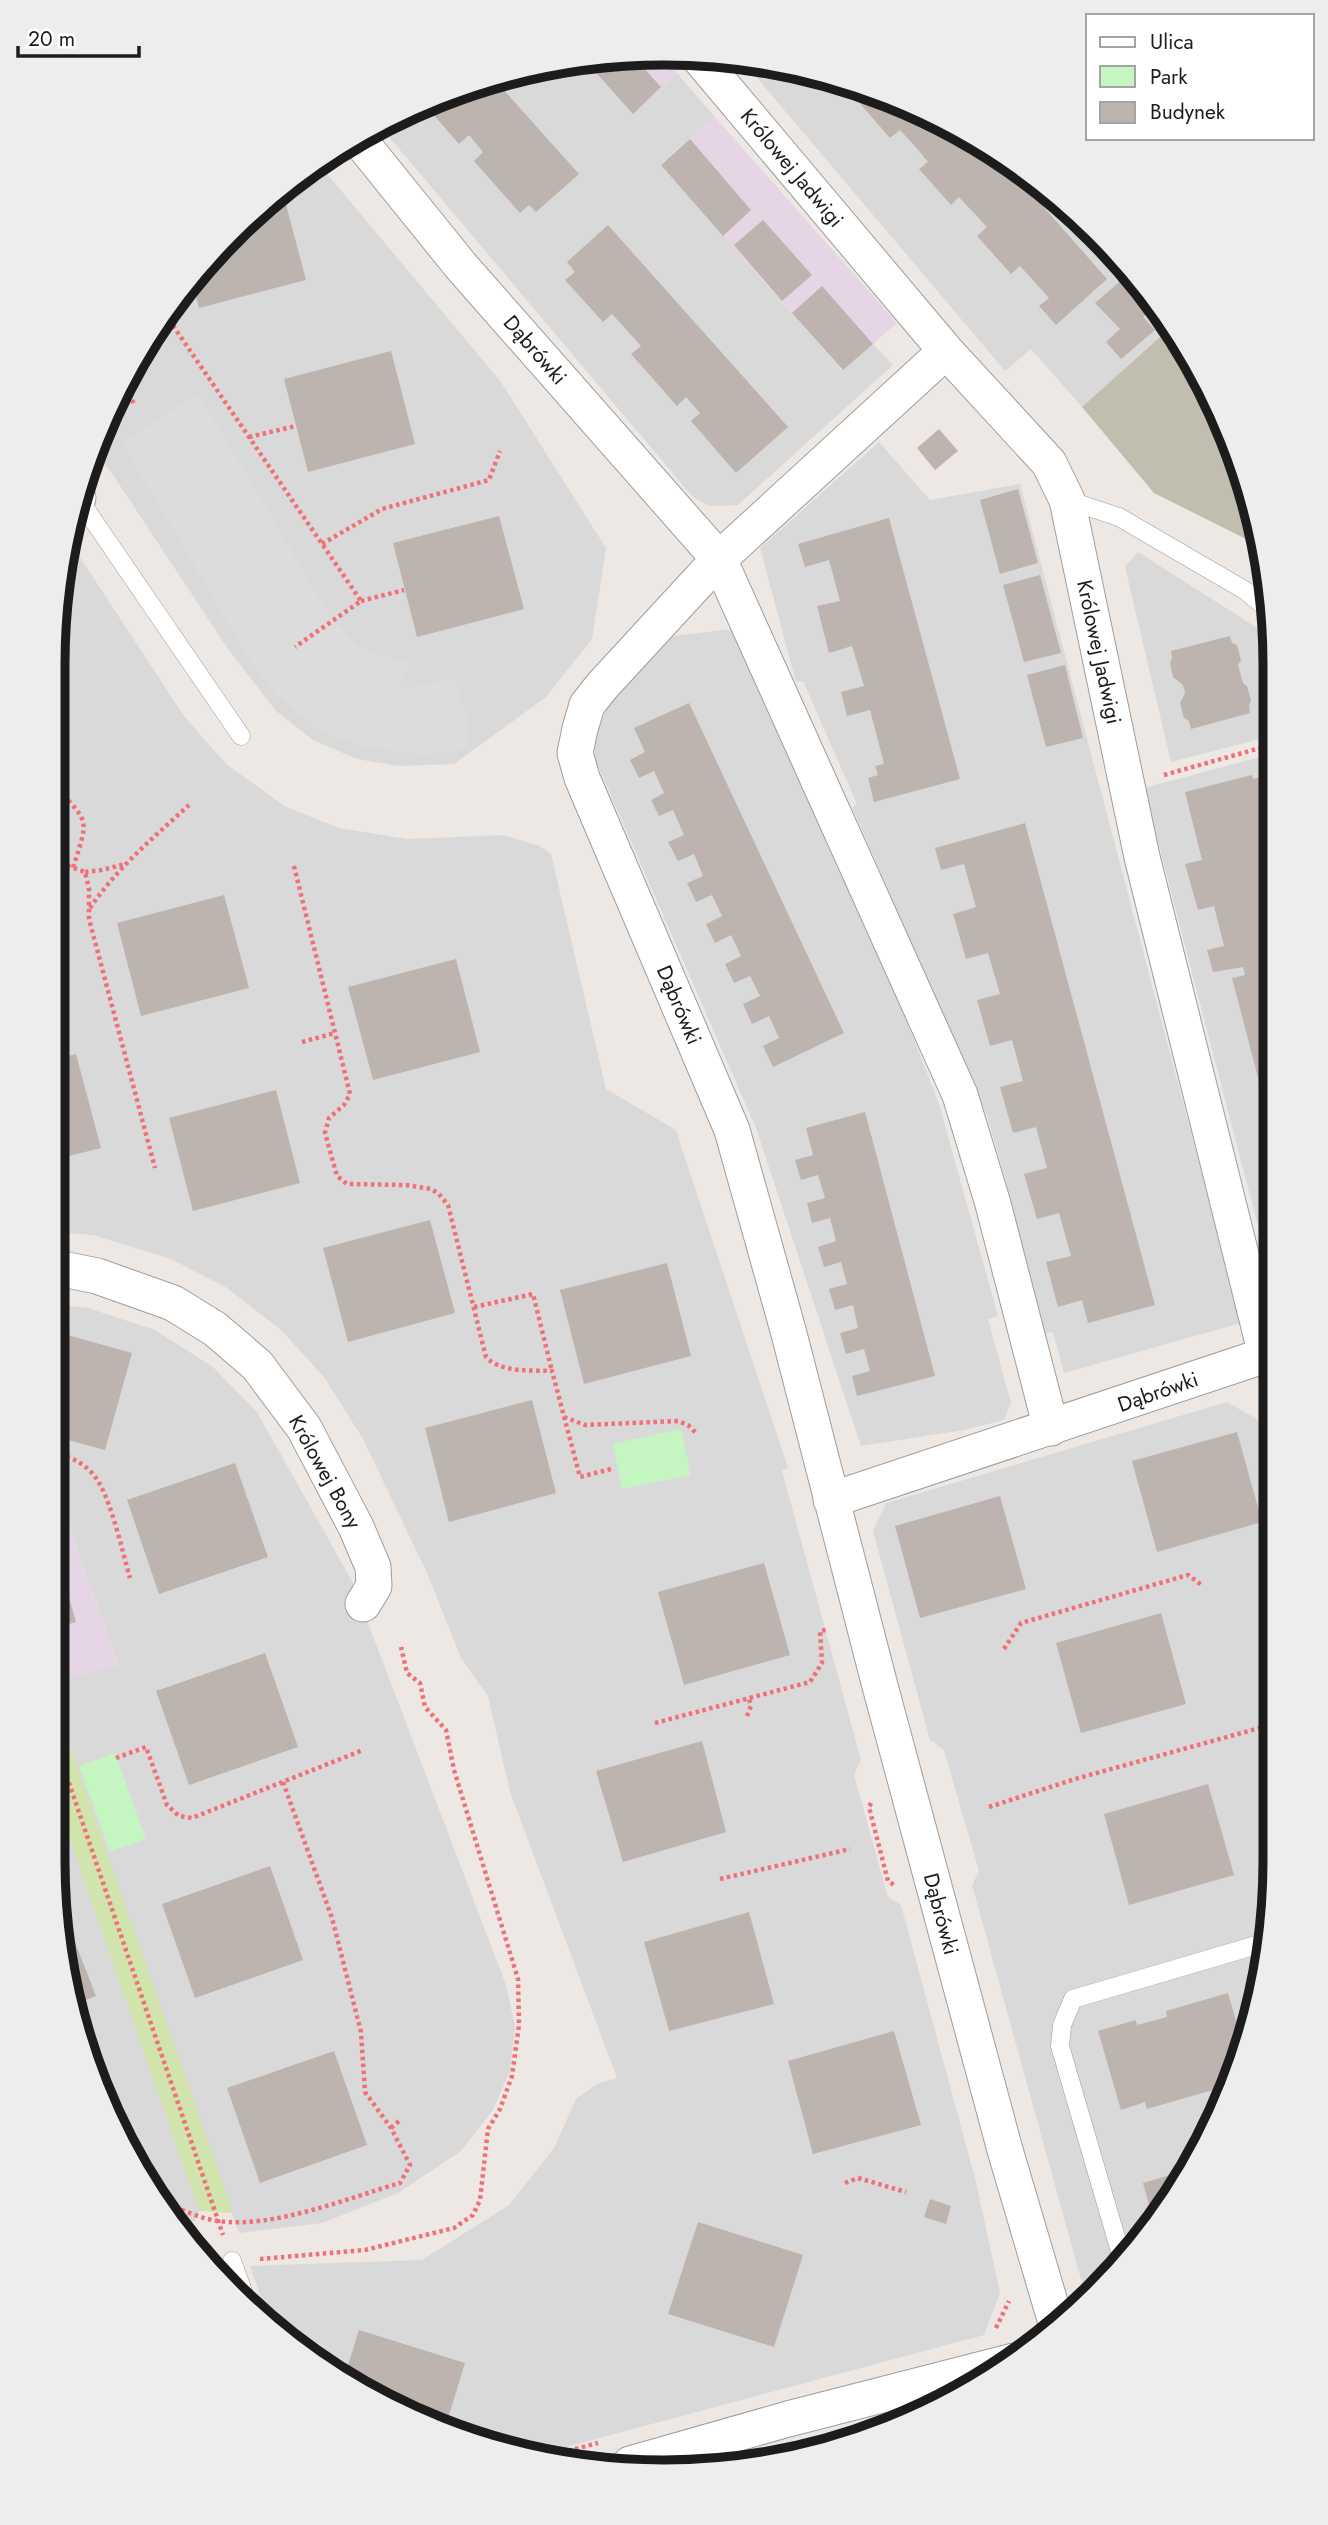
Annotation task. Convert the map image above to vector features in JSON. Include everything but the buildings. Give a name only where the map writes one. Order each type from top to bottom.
[{"type":"street","name":"Królowej Jadwigi","points":[[706,66],[946,351],[1049,463],[1067,500],[1142,857],[1263,1337]]},
{"type":"street","name":"Dąbrówki","points":[[364,145],[461,266],[719,559],[960,1095],[993,1204],[1051,1428]]},
{"type":"street","name":"Dąbrówki","points":[[946,351],[719,559],[626,659],[587,705],[575,753],[582,778],[732,1130],[788,1330],[1002,2137],[1054,2316]]},
{"type":"street","name":"Królowej Bony","points":[[65,1269],[97,1276],[173,1303],[215,1329],[257,1365],[304,1427],[356,1527],[373,1567],[374,1586],[363,1604]]},
{"type":"street","name":"Dąbrówki","points":[[831,1500],[1263,1363]]},
{"type":"street","points":[[646,2460],[980,2370]]},
{"type":"lane","points":[[1067,500],[1119,517],[1246,591],[1260,602]]},
{"type":"lane","points":[[85,509],[241,736]]},
{"type":"lane","points":[[1120,2250],[1060,2046],[1062,2025],[1073,1999],[1257,1945]]},
{"type":"lane","points":[[232,2261],[241,2286]]},
{"type":"path","points":[[171,323],[360,601]]},
{"type":"path","points":[[129,394],[134,404]]},
{"type":"path","points":[[249,437],[296,426]]},
{"type":"path","points":[[322,544],[382,509],[489,480],[500,450]]},
{"type":"path","points":[[295,647],[360,601],[404,590]]},
{"type":"path","points":[[1126,785],[1263,747]]},
{"type":"path","points":[[65,797],[82,816],[85,830],[73,868]]},
{"type":"path","points":[[89,909],[127,863],[190,805]]},
{"type":"path","points":[[65,865],[85,872],[127,863]]},
{"type":"path","points":[[294,866],[349,1094],[344,1105],[329,1118],[325,1133],[337,1175],[348,1184],[406,1185],[431,1189],[439,1194],[448,1205],[486,1357],[492,1363],[514,1369],[552,1371]]},
{"type":"path","points":[[85,872],[89,889],[89,919],[155,1168]]},
{"type":"path","points":[[302,1042],[335,1033]]},
{"type":"path","points":[[474,1307],[533,1294],[580,1477],[611,1469]]},
{"type":"path","points":[[564,1416],[585,1425],[678,1421],[688,1425],[697,1434]]},
{"type":"path","points":[[65,1456],[72,1457],[94,1474],[108,1503],[130,1577]]},
{"type":"path","points":[[1004,1649],[1020,1623],[1188,1575],[1203,1586]]},
{"type":"path","points":[[655,1723],[810,1682],[822,1663],[821,1638]]},
{"type":"path","points":[[232,2261],[378,2247],[454,2228],[473,2215],[480,2200],[488,2129],[500,2109],[513,2076],[519,2025],[518,1979],[454,1770],[446,1730],[425,1707],[420,1683],[407,1673],[401,1647]]},
{"type":"path","points":[[747,1716],[751,1706],[749,1698]]},
{"type":"path","points":[[989,1807],[1074,1779],[1263,1727]]},
{"type":"path","points":[[116,1758],[146,1747],[167,1805],[180,1816],[192,1818],[363,1750]]},
{"type":"path","points":[[65,1771],[217,2221]]},
{"type":"path","points":[[175,2206],[217,2221],[236,2223],[299,2213],[400,2183],[410,2165],[391,2128],[365,2092],[361,2032],[332,1918],[283,1782]]},
{"type":"path","points":[[874,1799],[869,1807],[888,1881],[898,1887]]},
{"type":"path","points":[[720,1879],[850,1849]]},
{"type":"path","points":[[391,2128],[400,2120]]},
{"type":"path","points":[[845,2183],[858,2178],[906,2192]]},
{"type":"path","points":[[994,2330],[1010,2300]]},
{"type":"path","points":[[564,2452],[600,2442]]},
{"type":"shaded area","points":[[670,65],[677,73],[633,114],[593,69]]},
{"type":"shaded area","points":[[593,69],[633,113],[677,73],[715,117],[661,164],[842,370],[873,344],[893,365],[738,505],[709,506],[692,496],[386,134],[435,110],[509,85]]},
{"type":"shaded area","points":[[752,71],[819,85],[893,110],[964,145],[997,166],[1059,213],[1088,240],[1115,269],[1164,334],[1082,407],[1031,349],[1005,371]]},
{"type":"shaded area","points":[[715,117],[897,323],[843,370],[661,165]]},
{"type":"shaded area","points":[[324,171],[501,382],[606,548],[592,639],[546,697],[454,764],[398,766],[357,759],[313,740],[275,710],[228,649],[101,460],[110,435],[145,364],[166,331],[213,269],[240,240],[269,213]]},
{"type":"shaded area","points":[[1164,334],[1183,364],[1218,435],[1243,509],[1251,541],[1154,493],[1082,407]]},
{"type":"shaded area","points":[[198,393],[330,616],[362,649],[409,664],[399,689],[454,679],[465,713],[470,749],[425,755],[364,746],[326,734],[276,694],[250,660],[122,443]]},
{"type":"shaded area","points":[[879,442],[930,500],[1020,484],[1241,1323],[1064,1373],[1053,1332],[1043,1334],[1019,1248],[1006,1181],[987,1116],[852,807],[857,804],[803,681],[796,682],[760,548]]},
{"type":"shaded area","points":[[75,550],[184,716],[226,764],[286,807],[339,828],[407,839],[503,835],[540,846],[551,854],[606,1089],[676,1130],[788,1468],[782,1471],[861,1760],[854,1775],[888,1897],[901,1905],[976,2182],[1000,2293],[984,2335],[554,2450],[471,2428],[399,2398],[331,2359],[265,2308],[250,2266],[422,2260],[509,2205],[554,2148],[576,2099],[597,2084],[617,2078],[510,1792],[488,1696],[461,1658],[428,1575],[363,1439],[324,1377],[281,1330],[227,1288],[171,1259],[93,1235],[65,1233],[65,664],[66,625]]},
{"type":"shaded area","points":[[1138,552],[1262,631],[1263,738],[1171,762],[1125,567]]},
{"type":"shaded area","points":[[731,629],[867,921],[863,924],[903,1011],[939,1104],[998,1316],[988,1319],[1011,1403],[1004,1420],[964,1430],[861,1446],[756,1128],[595,759],[595,734],[611,701],[667,637]]},
{"type":"shaded area","points":[[1263,756],[1263,1245],[1144,788]]},
{"type":"shaded area","points":[[65,1305],[88,1308],[155,1330],[213,1367],[257,1412],[352,1581],[506,1985],[515,2026],[510,2071],[493,2110],[461,2151],[398,2193],[322,2223],[239,2233],[65,1733],[65,1679],[118,1665],[65,1513]]},
{"type":"shaded area","points":[[1227,1402],[1260,1421],[1263,1432],[1263,1861],[1262,1900],[1252,1978],[1243,2016],[1218,2090],[1183,2161],[1139,2226],[1084,2289],[972,1885],[979,1871],[944,1750],[930,1740],[873,1531],[886,1503]]},
{"type":"shaded area","points":[[65,1514],[118,1666],[65,1679]]},
{"type":"shaded area","points":[[65,1825],[199,2211],[195,2222],[184,2219],[145,2161],[110,2090],[97,2054],[76,1978],[70,1939],[66,1900]]},
{"type":"green space","points":[[681,1429],[691,1475],[622,1489],[613,1444]]},
{"type":"green space","points":[[65,1733],[233,2213],[199,2211],[65,1825]]},
{"type":"green space","points":[[115,1753],[146,1839],[110,1852],[79,1766]]}]
